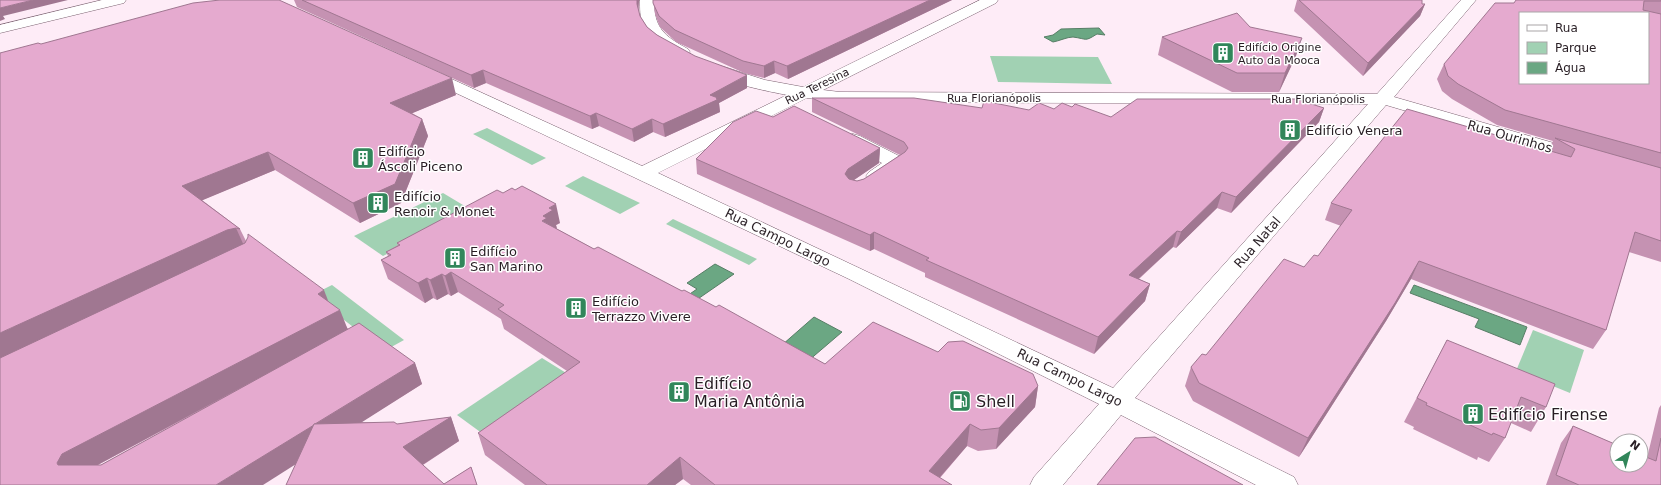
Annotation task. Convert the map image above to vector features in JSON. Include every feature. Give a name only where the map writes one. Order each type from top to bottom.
[{"type":"street","points":[[0,29],[119,0]]},
{"type":"street","name":"Rua Florianópolis","points":[[646,0],[646,14],[652,30],[670,46],[737,78],[767,86],[804,93],[840,97],[1383,99]]},
{"type":"street","name":"Rua Teresina","points":[[643,173],[991,0]]},
{"type":"street","name":"Rua Natal","points":[[1045,485],[1470,0]]},
{"type":"street","name":"Rua Campo Largo","points":[[409,66],[643,173],[1118,400],[1283,485]]},
{"type":"street","points":[[1308,99],[1354,113],[1364,121]]},
{"type":"street","name":"Rua Ourinhos","points":[[1383,99],[1593,160]]},
{"type":"street","points":[[780,105],[801,115]]},
{"type":"street","points":[[834,132],[896,162],[862,184]]},
{"type":"green space","points":[[990,56],[1098,57],[1112,84],[998,82]]},
{"type":"green space","points":[[487,128],[546,158],[532,165],[473,134]]},
{"type":"green space","points":[[583,176],[640,203],[620,214],[565,186]]},
{"type":"green space","points":[[443,193],[473,211],[383,256],[354,236]]},
{"type":"green space","points":[[673,219],[757,259],[749,265],[666,224]]},
{"type":"green space","points":[[332,285],[404,340],[384,351],[312,295]]},
{"type":"green space","points":[[1533,330],[1584,350],[1570,393],[1516,371]]},
{"type":"green space","points":[[542,358],[579,381],[494,442],[457,415]]},
{"type":"water","points":[[1099,28],[1105,35],[1097,34],[1086,39],[1071,37],[1053,42],[1044,37],[1053,35],[1061,29]]},
{"type":"water","points":[[715,264],[734,274],[650,332],[642,327],[697,289],[687,283]]},
{"type":"water","points":[[1414,285],[1527,327],[1520,345],[1475,327],[1479,319],[1410,293]]},
{"type":"water","points":[[814,317],[842,332],[801,367],[782,345]]},
{"type":"building","points":[[0,0],[33,0],[0,8]]},
{"type":"building","points":[[220,0],[279,0],[452,78],[390,103],[422,119],[395,184],[353,203],[268,152],[182,186],[240,229],[236,228],[227,230],[0,333],[0,53],[38,43],[41,44],[193,3]]},
{"type":"building","points":[[302,0],[637,0],[640,16],[647,27],[657,35],[695,56],[747,75],[710,95],[718,98],[716,99],[719,99],[663,124],[652,119],[632,129],[596,113],[590,116],[483,70],[471,75]]},
{"type":"building","points":[[653,0],[930,0],[787,66],[774,61],[764,66],[743,61],[675,30],[659,16]]},
{"type":"building","points":[[1299,0],[1422,0],[1422,4],[1425,4],[1368,63]]},
{"type":"building","points":[[1516,0],[1661,0],[1644,1],[1643,10],[1661,14],[1661,153],[1505,110],[1458,84],[1448,76],[1444,64],[1495,3],[1514,3]]},
{"type":"building","points":[[1237,13],[1250,27],[1302,38],[1285,73],[1237,73],[1162,37]]},
{"type":"building","points":[[812,98],[914,98],[982,108],[984,101],[1029,110],[1039,103],[1054,109],[1062,103],[1072,107],[1075,104],[1111,117],[1137,99],[1296,99],[1324,108],[1236,197],[1222,192],[1181,232],[1177,231],[1129,275],[1150,284],[1098,337],[926,260],[929,258],[874,232],[870,235],[696,159],[733,122],[756,111],[773,117],[794,106],[880,148],[848,169],[845,174],[849,179],[857,181],[864,179],[905,152],[908,148],[904,142]]},
{"type":"building","points":[[1407,109],[1571,157],[1575,149],[1555,138],[1661,168],[1661,241],[1635,232],[1606,330],[1419,261],[1395,303],[1308,438],[1199,383],[1191,367],[1202,354],[1206,355],[1284,259],[1304,267],[1314,255],[1318,256],[1352,210],[1331,203]]},
{"type":"building","points":[[522,186],[556,204],[549,208],[553,210],[543,216],[547,218],[542,221],[594,249],[598,247],[682,291],[684,290],[716,307],[719,305],[825,364],[873,322],[938,352],[948,342],[963,341],[1033,374],[1038,386],[999,428],[981,430],[970,424],[929,471],[952,485],[715,485],[680,457],[647,485],[547,485],[478,433],[580,362],[498,309],[504,305],[451,272],[445,276],[442,274],[430,280],[427,278],[418,283],[381,260],[391,255],[386,252],[400,245],[397,243],[497,190],[503,193],[512,188],[515,190]]},
{"type":"building","points":[[248,234],[324,290],[318,294],[340,310],[62,454],[57,463],[58,465],[101,465],[359,323],[415,363],[216,485],[0,485],[0,358],[245,243]]},
{"type":"building","points":[[1447,340],[1555,384],[1546,407],[1521,397],[1505,438],[1493,433],[1492,435],[1426,405],[1427,403],[1417,398]]},
{"type":"building","points":[[451,417],[403,447],[444,484],[471,467],[477,485],[286,485],[314,424],[394,422],[397,424]]},
{"type":"building","points":[[1573,426],[1609,442],[1609,473],[1649,473],[1649,458],[1656,461],[1661,438],[1661,485],[1579,485],[1556,475]]},
{"type":"building","points":[[1155,437],[1243,485],[1097,485],[1135,438]]},
{"type":"place","name":"Edifício Origine Auto da Mooca","points":[[1223,53]]},
{"type":"place","name":"Edifício Venera","points":[[1290,130]]},
{"type":"place","name":"Edifício Áscoli Piceno","points":[[363,158]]},
{"type":"place","name":"Edifício Renoir & Monet","points":[[378,203]]},
{"type":"place","name":"Edifício San Marino","points":[[455,258]]},
{"type":"place","name":"Edifício Terrazzo Vivere","points":[[576,308]]},
{"type":"place","name":"Edifício Maria Antônia","points":[[679,392]]},
{"type":"place","name":"Shell","points":[[960,401]]},
{"type":"place","name":"Edifício Firense","points":[[1473,414]]}]
